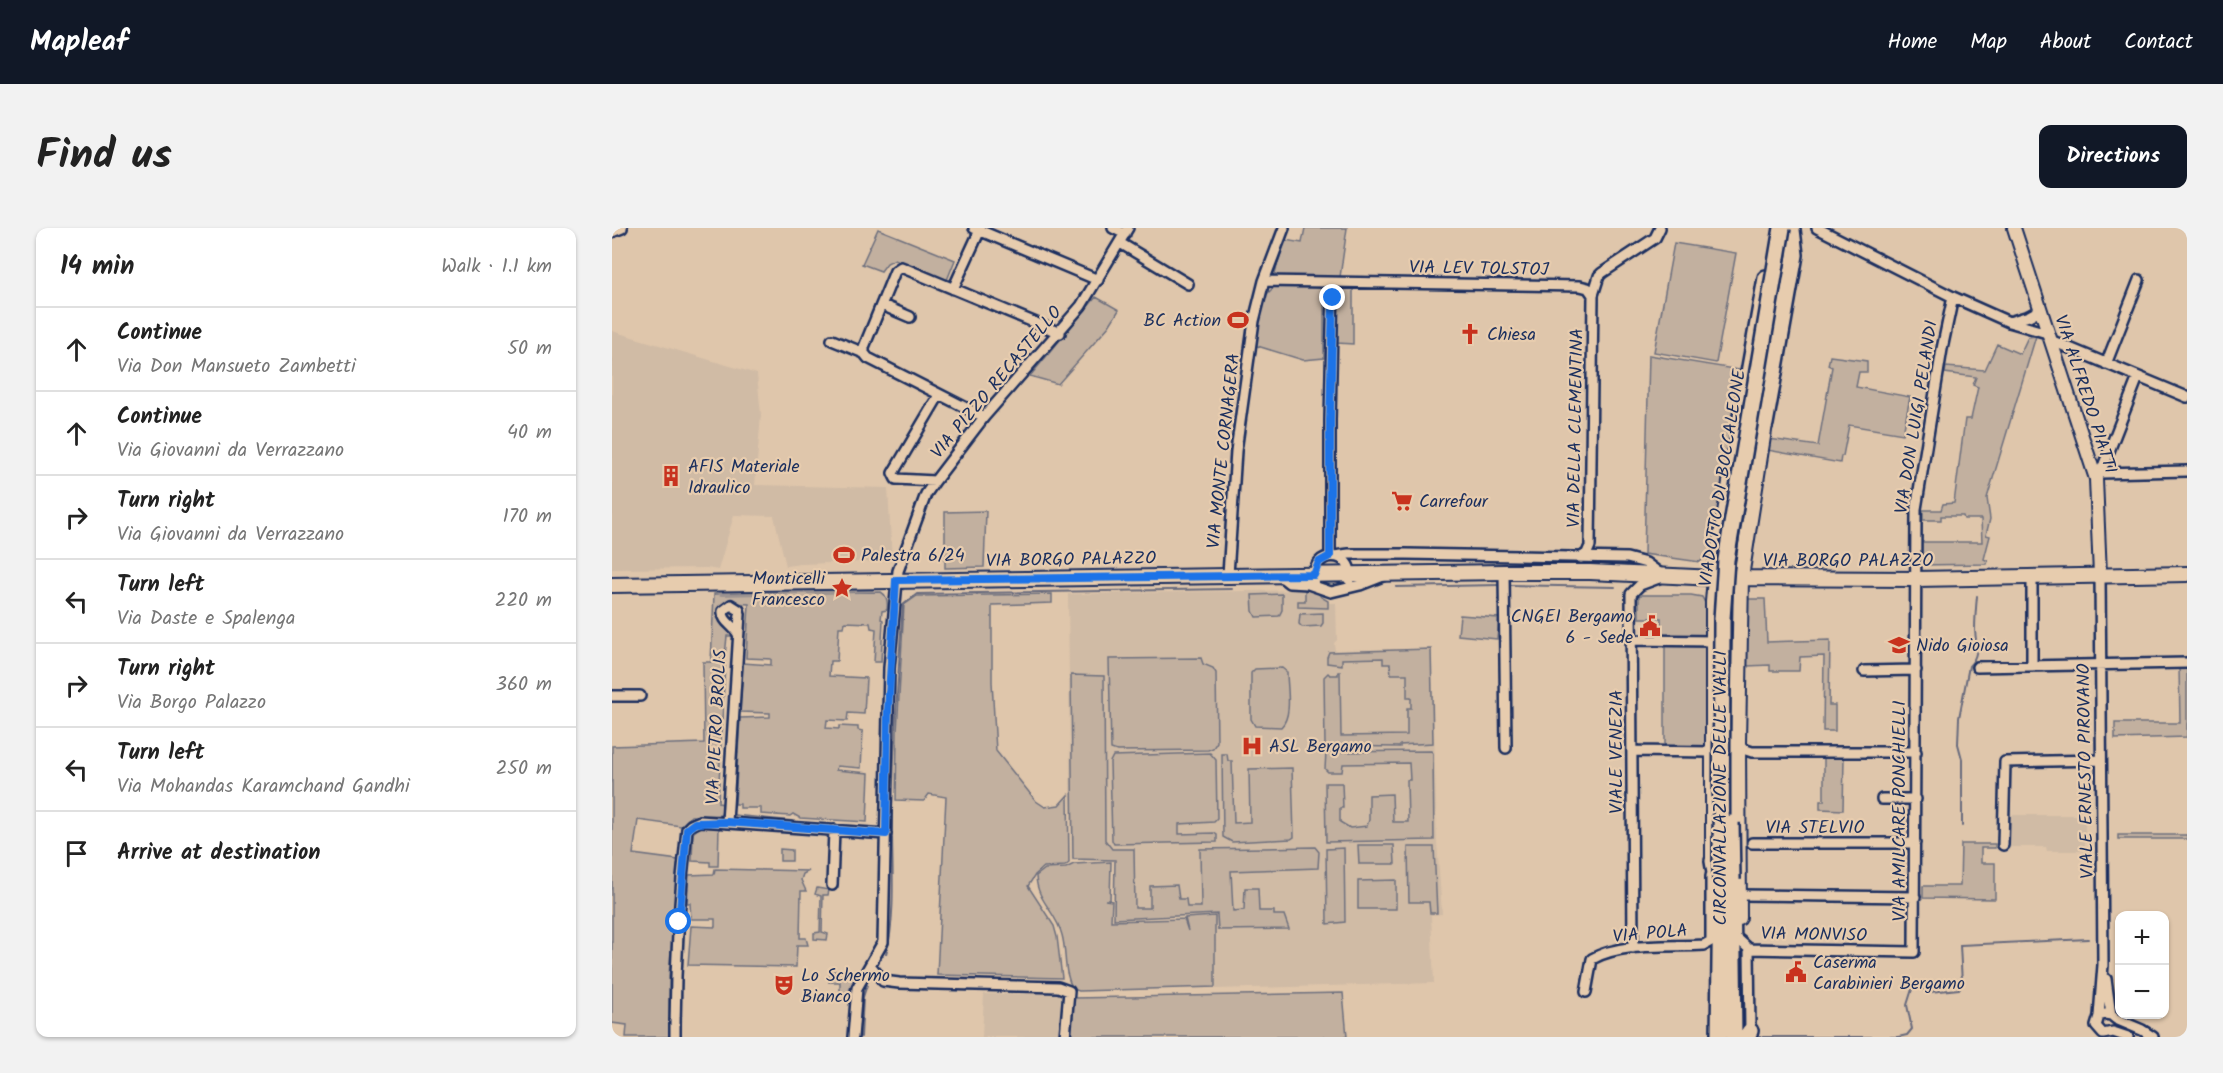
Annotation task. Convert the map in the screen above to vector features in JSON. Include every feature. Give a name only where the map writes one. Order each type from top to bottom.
[{"type":"highway","points":[[1747,413],[1758,321],[1771,253],[1787,229]]},
{"type":"highway","points":[[1765,424],[1795,255],[1787,229]]},
{"type":"highway","name":"VIADOTTO DI BOCCALEONE","points":[[1726,880],[1731,628],[1736,546],[1787,229]]},
{"type":"highway","points":[[1713,861],[1720,903]]},
{"type":"highway","name":"CIRCONVALLAZIONE DELLE VALLI","points":[[1719,1037],[1720,903],[1726,880]]},
{"type":"highway","name":"CIRCONVALLAZIONE DELLE VALLI","points":[[1726,880],[1734,1037]]},
{"type":"highway","points":[[1734,1015],[1744,944]]},
{"type":"main road","name":"CIRCONVALLAZIONE DELLE VALLI","points":[[1713,861],[1713,602],[1734,454],[1747,413]]},
{"type":"main road","points":[[1734,454],[1742,467],[1728,564],[1730,571],[1738,577],[1765,424]]},
{"type":"main road","name":"VIA BORGO PALAZZO","points":[[612,585],[1504,572],[1590,572],[1715,578],[1916,579],[2187,574]]},
{"type":"main road","points":[[1691,577],[1706,591],[1713,602]]},
{"type":"main road","name":"CIRCONVALLAZIONE DELLE VALLI","points":[[1738,577],[1740,895],[1744,944]]},
{"type":"street","points":[[612,232],[622,228]]},
{"type":"street","points":[[1113,228],[1188,284]]},
{"type":"street","name":"VIA MONTE CORNAGERA","points":[[1228,575],[1236,451],[1256,303],[1284,228]]},
{"type":"street","points":[[1817,228],[1953,297],[2187,397]]},
{"type":"street","name":"VIA ALFREDO PIATTI","points":[[2014,228],[2048,337],[2098,476],[2100,575]]},
{"type":"street","points":[[953,289],[977,229],[1098,280]]},
{"type":"street","points":[[1593,295],[1602,273],[1655,238],[1662,229]]},
{"type":"street","points":[[1742,467],[1747,413],[1787,229]]},
{"type":"street","points":[[1765,424],[1757,409],[1787,229]]},
{"type":"street","name":"VIA PIZZO RECASTELLO","points":[[853,1037],[857,988],[883,942],[888,711],[896,580],[926,494],[984,417],[1060,333],[1081,306],[1124,235]]},
{"type":"street","points":[[864,353],[864,347],[895,271],[901,267],[1060,333]]},
{"type":"street","points":[[2106,364],[2139,280]]},
{"type":"street","name":"VIA LEV TOLSTOJ","points":[[1264,281],[1580,286],[1588,288],[1593,295]]},
{"type":"street","points":[[1332,556],[1330,420],[1333,283]]},
{"type":"street","name":"VIA DELLA CLEMENTINA","points":[[1581,558],[1590,546],[1593,295]]},
{"type":"street","name":"VIA DON LUIGI PELANDI","points":[[1916,579],[1916,509],[1942,349],[1953,297]]},
{"type":"street","points":[[882,305],[910,317]]},
{"type":"street","points":[[2009,322],[2030,316],[2040,310]]},
{"type":"street","points":[[832,340],[864,353],[868,358],[984,417]]},
{"type":"street","points":[[2138,377],[2098,476],[2187,471]]},
{"type":"street","points":[[935,482],[896,479],[893,473],[939,394]]},
{"type":"street","points":[[1324,590],[1319,586],[1314,575],[1319,562],[1332,556],[1349,554],[1627,558],[1646,564],[1664,577]]},
{"type":"street","points":[[1332,556],[1345,561],[1350,574],[1348,583],[1342,589]]},
{"type":"street","points":[[1504,572],[1506,748]]},
{"type":"street","name":"VIA BORGO PALAZZO","points":[[1279,575],[1289,584],[1308,584],[1335,592],[1389,573]]},
{"type":"street","name":"VIALE ERNESTO PIROVANO","points":[[2099,1016],[2103,965],[2100,575]]},
{"type":"street","name":"VIALE VENEZIA","points":[[1633,948],[1631,594],[1640,585],[1664,577]]},
{"type":"street","points":[[2032,577],[2032,666]]},
{"type":"street","name":"VIA AMILCARE PONCHIELLI","points":[[1914,952],[1916,579]]},
{"type":"street","name":"VIA PIETRO BROLIS","points":[[727,822],[738,634]]},
{"type":"street","points":[[1633,640],[1713,641]]},
{"type":"street","points":[[1977,667],[2187,663]]},
{"type":"street","points":[[1864,671],[1916,670]]},
{"type":"street","points":[[612,696],[640,696]]},
{"type":"street","points":[[1738,742],[1743,749],[1752,752],[1916,752]]},
{"type":"street","points":[[1632,751],[1712,752]]},
{"type":"street","points":[[2002,845],[2006,762],[2101,760]]},
{"type":"street","points":[[1882,799],[1916,799]]},
{"type":"street","points":[[675,1037],[675,992],[684,861],[687,829],[691,825],[700,821],[727,822],[886,834]]},
{"type":"street","points":[[832,885],[834,830]]},
{"type":"street","name":"VIA STELVIO","points":[[1752,843],[1915,843]]},
{"type":"street","name":"CIRCONVALLAZIONE DELLE VALLI","points":[[1708,944],[1711,938],[1710,882],[1713,861]]},
{"type":"street","points":[[1740,895],[1915,897]]},
{"type":"street","name":"VIA POLA","points":[[1586,992],[1592,959],[1598,956],[1633,948],[1708,944]]},
{"type":"street","name":"CIRCONVALLAZIONE DELLE VALLI","points":[[1744,944],[1748,1034]]},
{"type":"street","name":"VIA MONVISO","points":[[1744,944],[1914,952]]},
{"type":"street","name":"VIALE ERNESTO PIROVANO","points":[[2103,965],[2114,1017]]},
{"type":"street","points":[[871,966],[883,981],[1058,987],[1069,991],[1065,1037]]},
{"type":"street","points":[[2128,1037],[2113,1032],[2106,1034],[2100,1032],[2096,1026],[2099,1016],[2105,1014],[2114,1017],[2153,1037]]},
{"type":"street","points":[[2113,1032],[2116,1028],[2114,1017]]},
{"type":"shaded area","points":[[1305,228],[1347,228],[1340,277],[1281,278],[1275,273],[1285,240],[1302,243]]},
{"type":"shaded area","points":[[878,229],[955,260],[947,280],[895,259],[887,263],[881,271],[862,264]]},
{"type":"shaded area","points":[[1674,243],[1736,253],[1716,363],[1654,352]]},
{"type":"shaded area","points":[[1274,287],[1319,287],[1324,292],[1324,358],[1303,360],[1254,345],[1265,296]]},
{"type":"shaded area","points":[[1346,288],[1353,289],[1353,344],[1337,343],[1338,295]]},
{"type":"shaded area","points":[[1096,297],[1119,310],[1109,326],[1058,384],[1030,376]]},
{"type":"shaded area","points":[[612,331],[757,374],[761,415],[755,485],[888,488],[892,561],[786,566],[774,516],[734,515],[718,570],[707,568],[612,569]]},
{"type":"shaded area","points":[[2036,336],[1987,498],[1990,519],[1986,535],[1990,536],[1984,559],[1988,561],[1987,564],[1919,565],[1919,542],[1982,542],[1981,519],[1941,516],[1941,520],[1923,520],[1923,510],[1941,510],[1943,504],[1954,503],[1965,419],[1971,419],[1978,387],[1973,385],[1976,377],[1945,373],[1946,367],[1985,370],[1997,344],[2020,354],[2028,337]]},
{"type":"shaded area","points":[[1649,355],[1746,371],[1715,546],[1700,562],[1644,554]]},
{"type":"shaded area","points":[[1830,356],[1867,361],[1867,372],[1859,372],[1856,387],[1910,397],[1903,434],[1849,425],[1840,463],[1767,450],[1769,439],[1818,446],[1832,367],[1828,365]]},
{"type":"shaded area","points":[[986,511],[984,567],[945,568],[945,512]]},
{"type":"shaded area","points":[[1305,590],[1316,590],[1328,601],[1328,608],[1298,607],[1298,601],[1305,601]]},
{"type":"shaded area","name":"ASL Bergamo","points":[[1316,590],[1329,603],[1336,603],[1335,650],[1432,649],[1437,842],[1442,914],[1431,915],[1434,983],[1216,989],[1215,915],[1113,920],[1114,861],[1071,861],[1068,594]]},
{"type":"shaded area","points":[[881,592],[886,598],[887,610],[882,611],[881,619],[883,620],[881,662],[874,662],[876,629],[871,628],[870,623],[845,622],[844,627],[839,627],[837,661],[830,661],[829,676],[866,678],[864,714],[848,713],[847,721],[827,720],[826,728],[858,727],[858,730],[863,731],[861,768],[837,766],[836,770],[869,773],[867,822],[800,818],[793,814],[790,816],[761,814],[761,808],[740,808],[740,804],[735,804],[740,718],[770,717],[770,713],[740,712],[743,663],[771,665],[771,659],[746,658],[749,604],[725,605],[735,636],[727,636],[725,656],[720,656],[720,662],[725,663],[718,803],[724,804],[724,812],[720,815],[691,816],[681,826],[638,820],[633,854],[678,860],[669,976],[669,1037],[626,1037],[627,1025],[612,1023],[612,746],[704,743],[703,662],[711,662],[714,594]]},
{"type":"shaded area","points":[[1052,594],[1052,603],[992,605],[992,682],[996,751],[1036,801],[1045,807],[1059,805],[1068,795],[1069,863],[1065,866],[1044,867],[1028,886],[1054,926],[1062,978],[937,975],[946,797],[929,794],[924,801],[896,800],[904,605],[917,596]]},
{"type":"shaded area","points":[[1282,594],[1282,610],[1279,616],[1256,617],[1253,611],[1252,595]]},
{"type":"shaded area","points":[[1639,595],[1702,597],[1706,605],[1706,635],[1661,636],[1661,618],[1639,618]]},
{"type":"shaded area","points":[[1746,599],[1765,599],[1767,642],[1830,640],[1829,705],[1835,705],[1835,731],[1823,731],[1824,656],[1800,657],[1799,671],[1770,671],[1770,665],[1747,666]]},
{"type":"shaded area","points":[[1323,613],[1321,626],[1302,627],[1299,624],[1300,614]]},
{"type":"shaded area","points":[[1460,615],[1499,618],[1497,639],[1458,635]]},
{"type":"shaded area","points":[[1665,644],[1708,644],[1708,747],[1665,747]]},
{"type":"shaded area","points":[[1431,649],[1433,743],[1400,745],[1400,747],[1325,746],[1324,677],[1328,673],[1338,675],[1340,672],[1341,736],[1407,735],[1407,708],[1411,708],[1411,698],[1407,698],[1407,674],[1391,674],[1390,664],[1383,664],[1383,658],[1342,659],[1342,665],[1327,663],[1329,652]]},
{"type":"shaded area","points":[[1201,658],[1203,664],[1213,668],[1216,673],[1217,742],[1213,748],[1208,750],[1117,751],[1111,749],[1109,659]]},
{"type":"shaded area","points":[[2179,666],[2187,666],[2187,737],[2115,739],[2115,723],[2180,723]]},
{"type":"shaded area","points":[[1282,668],[1287,672],[1288,709],[1285,722],[1281,727],[1255,726],[1251,719],[1251,673],[1255,669]]},
{"type":"shaded area","points":[[1071,675],[1104,676],[1105,840],[1112,849],[1134,849],[1135,908],[1150,908],[1150,886],[1177,885],[1179,899],[1186,899],[1187,907],[1201,907],[1200,849],[1315,847],[1319,852],[1318,868],[1231,871],[1233,911],[1244,910],[1245,888],[1258,888],[1259,911],[1274,911],[1274,915],[1284,915],[1289,929],[1218,930],[1217,914],[1114,919],[1115,860],[1073,859]]},
{"type":"shaded area","points":[[1431,751],[1433,753],[1434,840],[1326,842],[1325,783],[1342,783],[1343,808],[1340,808],[1340,822],[1350,828],[1367,826],[1369,795],[1392,794],[1393,822],[1408,822],[1407,780],[1410,780],[1409,763],[1343,764],[1342,772],[1328,772],[1325,769],[1326,752]]},
{"type":"shaded area","points":[[1210,753],[1216,760],[1217,819],[1214,822],[1179,824],[1179,834],[1214,833],[1217,835],[1217,842],[1114,844],[1112,840],[1110,762],[1113,756]]},
{"type":"shaded area","points":[[1222,754],[1227,754],[1228,761],[1232,761],[1234,823],[1250,822],[1249,769],[1292,768],[1294,837],[1232,842],[1223,837]]},
{"type":"shaded area","points":[[1824,758],[1844,758],[1843,810],[1820,809],[1820,801],[1824,801]]},
{"type":"shaded area","points":[[734,815],[793,821],[792,824],[738,820]]},
{"type":"shaded area","points":[[2008,815],[2085,815],[2085,851],[2047,851],[2046,847],[2008,847]]},
{"type":"shaded area","points":[[700,827],[719,828],[718,866],[710,866],[710,862],[692,861],[693,833]]},
{"type":"shaded area","points":[[2118,835],[2187,835],[2187,839],[2118,839]]},
{"type":"shaded area","points":[[1961,844],[1995,844],[1995,848],[1981,848],[1981,863],[1995,863],[1995,899],[1923,898],[1923,886],[1960,886]]},
{"type":"shaded area","points":[[1358,845],[1394,845],[1395,864],[1359,864]]},
{"type":"shaded area","points":[[1408,847],[1434,847],[1437,913],[1430,913],[1429,902],[1409,902]]},
{"type":"shaded area","points":[[1344,848],[1345,922],[1327,924],[1326,849]]},
{"type":"shaded area","points":[[780,849],[792,850],[792,861],[780,861]]},
{"type":"shaded area","points":[[1111,862],[1110,900],[1105,900],[1112,901],[1111,921],[1184,919],[1188,931],[1185,918],[1215,916],[1215,987],[1079,991],[1073,989],[1066,969],[1062,935],[1056,919],[1043,900],[1036,876],[1045,869],[1066,868],[1074,864]]},
{"type":"shaded area","points":[[715,869],[809,871],[803,874],[801,880],[806,891],[801,891],[800,938],[806,938],[808,945],[797,945],[796,967],[688,965],[691,926],[715,927],[715,919],[691,919],[690,903],[687,903],[689,875],[714,874]]},
{"type":"shaded area","points":[[1396,880],[1396,909],[1358,909],[1358,881]]},
{"type":"shaded area","points":[[817,888],[829,890],[828,895],[823,895],[822,932],[828,934],[827,940],[814,939],[814,933],[820,932],[821,896],[815,894]]},
{"type":"shaded area","points":[[830,971],[857,972],[848,993],[840,993],[840,982],[829,982]]},
{"type":"shaded area","points":[[1343,993],[1347,1037],[1069,1037],[1074,998]]},
{"type":"shaded area","points":[[984,994],[1066,994],[1060,1037],[982,1037]]},
{"type":"waterway","points":[[1396,587],[1499,585]]},
{"type":"waterway","points":[[1509,585],[1615,587]]},
{"type":"waterway","points":[[722,592],[870,588]]},
{"type":"waterway","points":[[886,954],[892,903],[893,786],[903,605],[917,594],[1232,589]]},
{"type":"waterway","points":[[1962,826],[1962,759],[1958,744],[1959,718],[1969,666],[1976,653],[1977,596]]},
{"type":"waterway","points":[[1757,1037],[1898,1037],[1907,1035],[1912,1029],[1907,1005],[1913,986],[1930,992],[1959,989],[1962,983],[1960,945],[2088,939]]},
{"type":"waterway","points":[[861,1037],[863,997],[867,985]]},
{"type":"place","name":"BC Action","points":[[1238,320]]},
{"type":"place","name":"Chiesa","points":[[1470,334]]},
{"type":"place","name":"AFIS Materiale Idraulico","points":[[671,476]]},
{"type":"place","name":"Carrefour","points":[[1402,501]]},
{"type":"place","name":"Palestra 6/24","points":[[844,555]]},
{"type":"place","name":"Monticelli Francesco","points":[[842,588]]},
{"type":"place","name":"CNGEI Bergamo 6 - Sede","points":[[1650,626]]},
{"type":"place","name":"Nido Gioiosa","points":[[1899,645]]},
{"type":"place","name":"ASL Bergamo","points":[[1252,746]]},
{"type":"place","name":"Caserma Carabinieri Bergamo","points":[[1796,972]]},
{"type":"place","name":"Lo Schermo Bianco","points":[[784,985]]},
{"type":"route","points":[[679,922],[687,829],[695,823],[700,821],[727,822],[886,834],[888,711],[896,580],[1314,575],[1319,562],[1330,556],[1333,298]]}]
